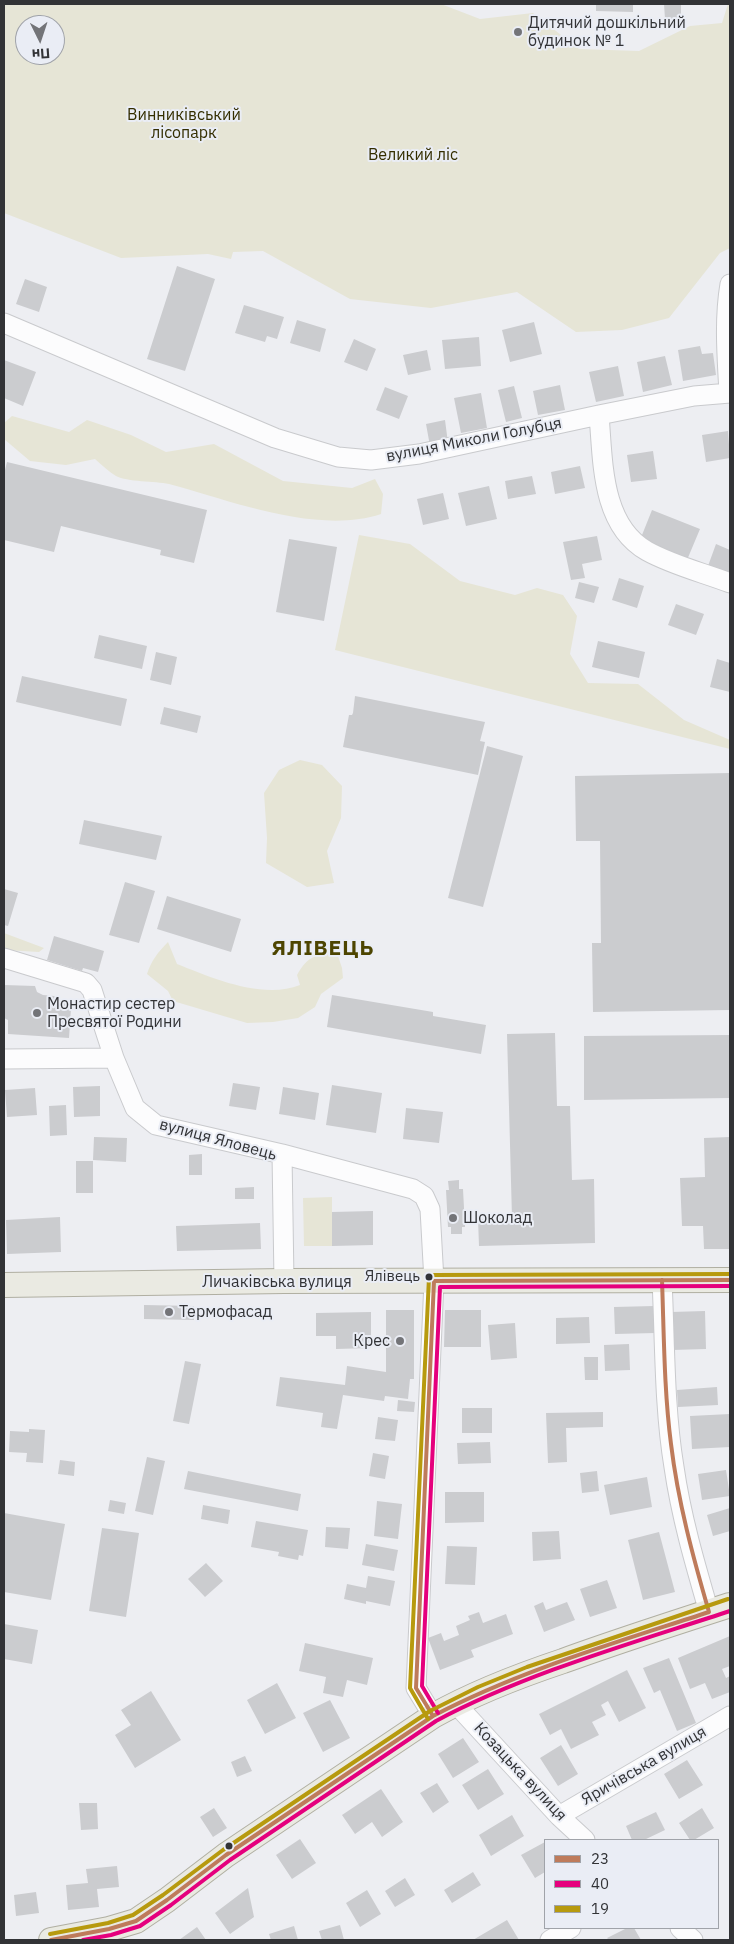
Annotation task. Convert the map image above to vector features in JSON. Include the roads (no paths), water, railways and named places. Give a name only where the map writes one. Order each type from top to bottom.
[{"type":"main road","name":"Личаківська вулиця","points":[[4,1285],[284,1281],[730,1280]]},
{"type":"main road","points":[[52,1940],[109,1929],[136,1921],[226,1855],[455,1703],[517,1677],[612,1643],[720,1609]]},
{"type":"street","name":"вулиця Миколи Голубця","points":[[4,323],[275,438],[338,457],[371,460],[419,454],[694,396],[730,393],[726,339],[727,303],[730,284]]},
{"type":"street","points":[[599,415],[607,489],[611,505],[629,537],[647,551],[730,583]]},
{"type":"street","name":"вулиця Яловець","points":[[4,958],[86,983],[92,990],[114,1058],[135,1108],[156,1125],[282,1154],[284,1281]]},
{"type":"street","points":[[4,1059],[114,1058]]},
{"type":"street","points":[[282,1154],[413,1189],[424,1196],[430,1209],[434,1281],[416,1688],[433,1716]]},
{"type":"street","points":[[662,1280],[668,1419],[674,1467],[683,1515],[720,1609]]},
{"type":"street","name":"Козацька вулиця","points":[[455,1703],[559,1816],[584,1839]]},
{"type":"street","name":"Яричівська вулиця","points":[[559,1816],[730,1716]]},
{"type":"street","points":[[550,1940],[569,1929]]},
{"type":"street","points":[[681,1929],[694,1940]]},
{"type":"place","name":"Дитячий дошкільний будинок № 1","points":[[518,32]]},
{"type":"place","name":"Монастир сестер Пресвятої Родини","points":[[37,1013]]},
{"type":"place","name":"Шоколад","points":[[453,1218]]},
{"type":"place","name":"Ялівець","points":[[429,1277]]},
{"type":"place","name":"Термофасад","points":[[169,1312]]},
{"type":"place","name":"Крес","points":[[400,1341]]},
{"type":"district","name":"ЯЛІВЕЦЬ","points":[[323,949]]},
{"type":"park label","name":"Винниківський лісопарк","points":[[184,124]]},
{"type":"park label","name":"Великий ліс","points":[[413,155]]}]
